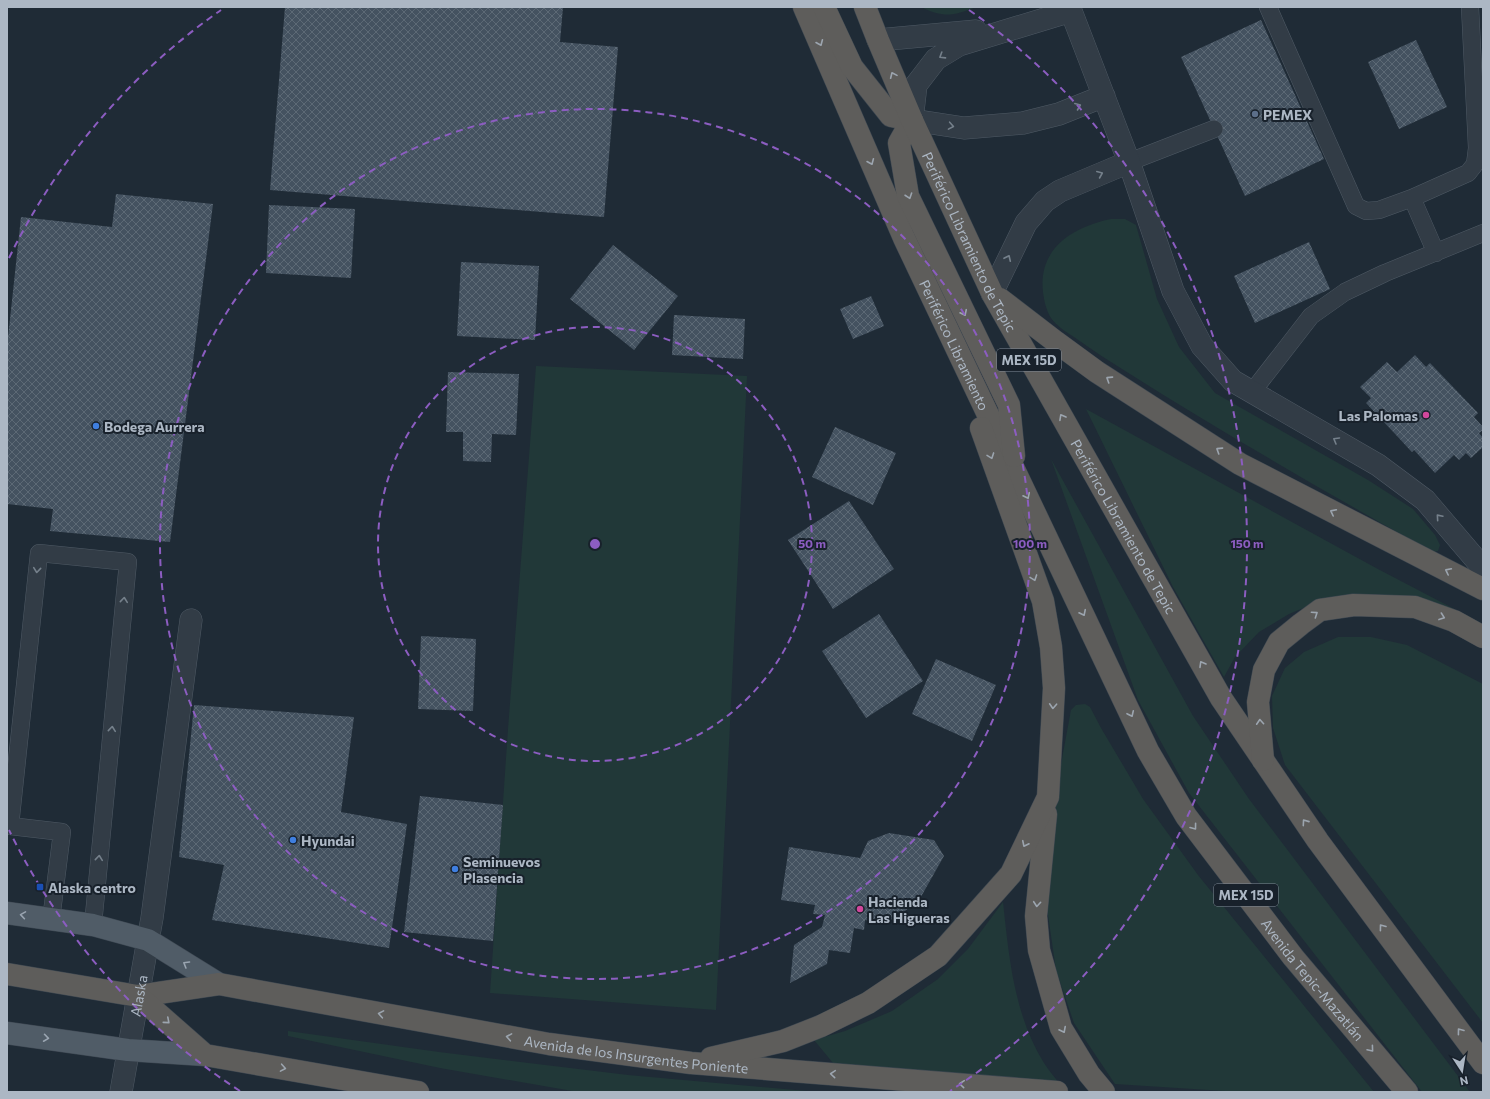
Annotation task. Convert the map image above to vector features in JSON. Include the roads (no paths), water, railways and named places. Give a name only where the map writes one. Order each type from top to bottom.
[{"type":"highway","name":"Periférico Libramiento","points":[[804,7],[910,250],[1114,678]]},
{"type":"highway","points":[[824,7],[852,67],[891,116],[912,120],[899,143],[908,196],[1009,405],[1016,474]]},
{"type":"highway","name":"Periférico Libramiento de Tepic","points":[[865,7],[912,120],[992,293],[1221,698],[1263,761]]},
{"type":"highway","points":[[910,250],[965,382],[1043,602],[1051,647],[1054,688],[1048,797],[1036,916],[1039,950],[1061,1028],[1089,1074],[1104,1092]]},
{"type":"highway","points":[[992,293],[1097,372],[1240,464],[1483,589]]},
{"type":"highway","points":[[1263,761],[1258,702],[1264,670],[1279,642],[1320,610],[1354,605],[1415,607],[1454,621],[1483,637]]},
{"type":"highway","name":"Avenida Tepic-Mazatlán","points":[[1114,678],[1148,751],[1186,816],[1293,957],[1407,1092]]},
{"type":"highway","name":"MEX 15D","points":[[1263,761],[1318,841],[1483,1063]]},
{"type":"highway","points":[[691,1063],[783,1041],[821,1026],[868,1003],[938,956],[1011,874],[1048,797]]},
{"type":"highway","name":"Avenida de los Insurgentes Poniente","points":[[7,974],[138,996],[219,984],[549,1044],[691,1063],[1057,1092]]},
{"type":"highway","points":[[138,996],[205,1055],[418,1092]]},
{"type":"main road","name":"Avenida de los Insurgentes Poniente","points":[[7,913],[93,925],[148,940],[219,984]]},
{"type":"main road","points":[[7,1033],[128,1050],[205,1055]]},
{"type":"street","points":[[1104,96],[1059,114],[1023,123],[964,128],[912,120],[916,85],[936,59],[959,45],[1074,9],[1129,162],[1173,291],[1202,346],[1234,381],[1378,465],[1425,500],[1483,568]]},
{"type":"street","points":[[878,40],[948,35],[1017,27]]},
{"type":"street","points":[[992,293],[1026,223],[1045,201],[1060,190],[1129,162]]},
{"type":"street","name":"Alaska","points":[[121,1092],[152,918],[191,620]]},
{"type":"lane","points":[[1268,7],[1302,96],[1356,206],[1366,211],[1379,210],[1412,198],[1468,173],[1475,164],[1477,148],[1470,7]]},
{"type":"lane","points":[[1129,162],[1214,129]]},
{"type":"lane","points":[[1412,198],[1436,252]]},
{"type":"lane","points":[[1252,392],[1311,316],[1345,292],[1385,273],[1483,233]]},
{"type":"lane","points":[[51,920],[62,832],[10,826],[39,553],[128,562],[93,925]]},
{"type":"place","name":"PEMEX","points":[[1255,114]]},
{"type":"place","name":"Las Palomas","points":[[1426,415]]},
{"type":"place","name":"Bodega Aurrera","points":[[96,426]]},
{"type":"place","name":"Hyundai","points":[[293,840]]},
{"type":"place","name":"Seminuevos Plasencia","points":[[455,869]]},
{"type":"place","name":"Alaska centro","points":[[40,887]]},
{"type":"place","name":"Hacienda Las Higueras","points":[[860,909]]}]
